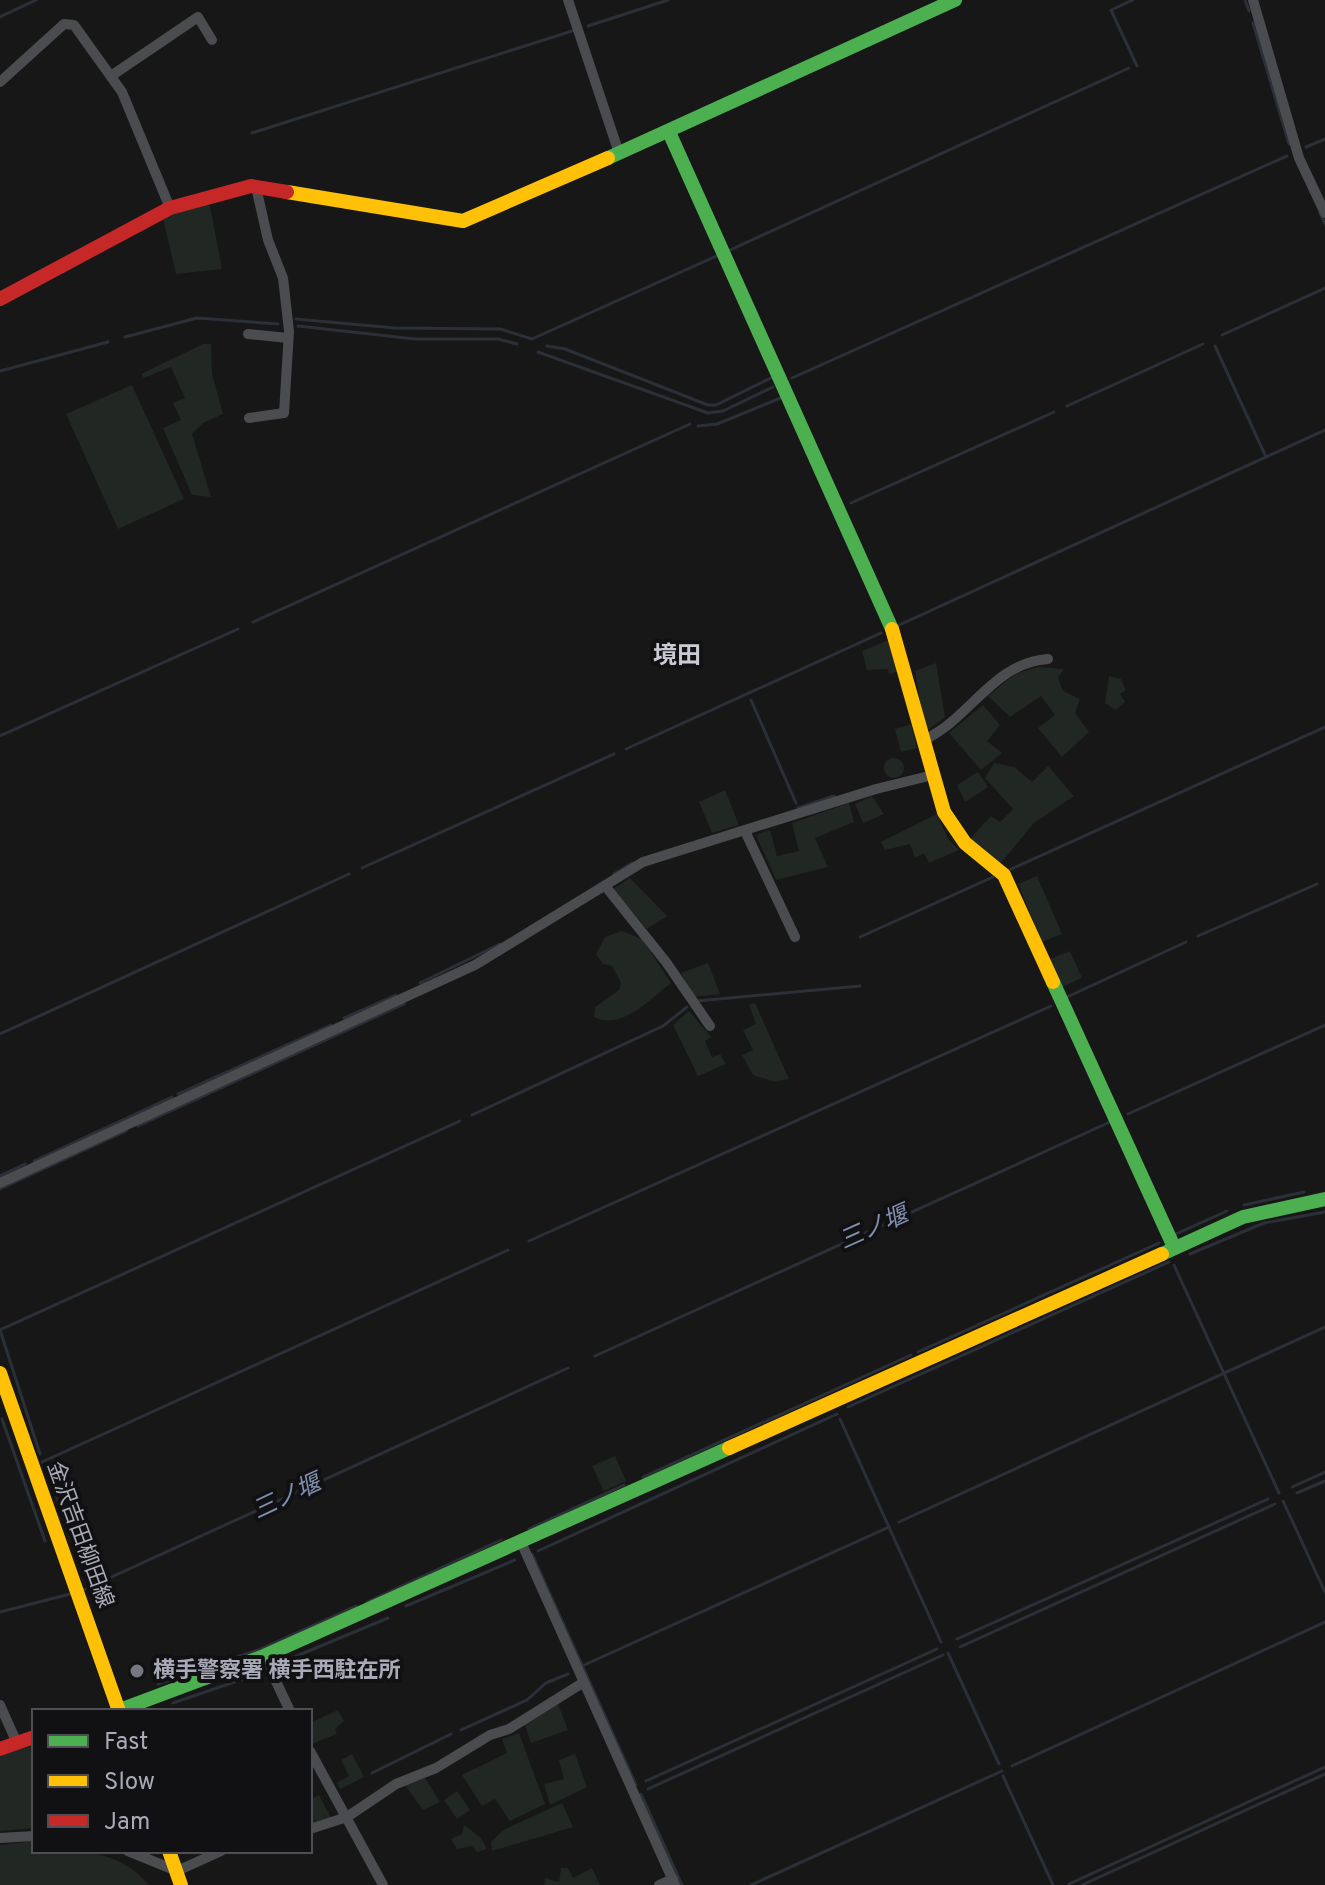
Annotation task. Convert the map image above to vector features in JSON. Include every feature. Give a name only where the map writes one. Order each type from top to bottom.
[{"type":"street","points":[[568,0],[619,153]]},
{"type":"street","points":[[0,299],[170,208],[256,187],[463,221],[669,132],[955,0]]},
{"type":"street","points":[[1253,0],[1299,158],[1325,213]]},
{"type":"street","points":[[111,76],[198,17],[212,40]]},
{"type":"street","points":[[0,82],[64,24],[74,25],[111,76],[132,113],[170,208]]},
{"type":"street","points":[[669,132],[893,632],[906,670],[937,795],[956,835],[971,852],[1004,875],[1174,1247]]},
{"type":"street","points":[[249,418],[284,413],[288,338],[283,278],[268,240],[256,187]]},
{"type":"street","points":[[248,334],[288,338]]},
{"type":"street","points":[[922,742],[949,725],[999,678],[1033,660],[1048,659]]},
{"type":"street","points":[[0,1183],[462,971],[506,949],[643,862],[876,789],[933,775]]},
{"type":"street","points":[[745,831],[795,937]]},
{"type":"street","points":[[606,887],[660,953],[710,1026]]},
{"type":"street","points":[[123,1709],[264,1656],[1243,1217],[1325,1199]]},
{"type":"street","name":"金沢吉田柳田線","points":[[0,1373],[117,1709]]},
{"type":"street","points":[[521,1542],[674,1882],[659,1885]]},
{"type":"street","points":[[264,1656],[289,1709]]},
{"type":"street","points":[[312,1828],[347,1817],[396,1784],[436,1768],[481,1740],[517,1725],[584,1682]]},
{"type":"street","points":[[0,1705],[17,1743]]},
{"type":"street","points":[[0,1749],[32,1738]]},
{"type":"street","points":[[312,1755],[383,1885]]},
{"type":"street","points":[[0,1838],[32,1836]]},
{"type":"street","points":[[132,1853],[179,1878]]},
{"type":"street","points":[[170,1853],[179,1878]]},
{"type":"street","points":[[179,1878],[218,1853]]},
{"type":"shaded area","points":[[209,201],[222,269],[176,274],[163,218]]},
{"type":"shaded area","points":[[203,344],[211,344],[212,374],[223,414],[203,423],[192,434],[211,497],[192,495],[163,428],[181,420],[173,403],[185,398],[171,367],[144,378],[141,374]]},
{"type":"shaded area","points":[[132,385],[184,499],[118,529],[66,414]]},
{"type":"shaded area","points":[[891,639],[901,671],[889,674],[888,669],[867,670],[862,651]]},
{"type":"shaded area","points":[[936,663],[945,717],[925,732],[915,671]]},
{"type":"shaded area","points":[[1038,667],[1064,669],[1058,678],[1063,691],[1080,699],[1075,713],[1089,732],[1062,757],[1038,728],[1055,715],[1041,696],[1010,717],[988,696],[1015,674]]},
{"type":"shaded area","points":[[1109,676],[1121,679],[1126,690],[1120,694],[1125,702],[1116,710],[1105,703]]},
{"type":"shaded area","points":[[983,705],[1000,725],[987,741],[1002,753],[981,770],[949,733]]},
{"type":"shaded area","points":[[911,724],[917,748],[901,752],[895,729]]},
{"type":"shaded area","points":[[894,758],[901,761],[904,768],[901,775],[894,778],[887,775],[884,768],[887,761]]},
{"type":"shaded area","points":[[994,763],[1014,767],[1032,782],[1048,766],[1074,796],[1034,823],[1000,864],[969,840],[991,816],[1000,822],[1013,809],[985,778]]},
{"type":"shaded area","points":[[978,772],[988,787],[965,802],[957,785]]},
{"type":"shaded area","points":[[725,790],[739,825],[712,833],[699,802]]},
{"type":"shaded area","points":[[872,796],[884,814],[863,823],[855,804]]},
{"type":"shaded area","points":[[849,803],[854,822],[815,838],[828,867],[776,880],[756,835],[770,830],[777,856],[799,851],[792,823]]},
{"type":"shaded area","points":[[937,814],[948,839],[959,850],[929,863],[924,853],[915,858],[910,844],[885,850],[881,842]]},
{"type":"shaded area","points":[[1037,876],[1062,934],[1042,942],[1018,884]]},
{"type":"shaded area","points":[[630,878],[667,916],[647,929],[613,889]]},
{"type":"shaded area","points":[[622,931],[642,939],[671,983],[625,1017],[604,1020],[594,1017],[595,1007],[619,990],[621,983],[612,966],[603,964],[596,954],[605,937]]},
{"type":"shaded area","points":[[1070,951],[1082,978],[1062,987],[1050,959]]},
{"type":"shaded area","points":[[708,963],[720,994],[694,997],[681,973]]},
{"type":"shaded area","points":[[755,1003],[789,1079],[775,1082],[753,1075],[742,1055],[753,1050],[743,1030],[756,1024],[749,1005]]},
{"type":"shaded area","points":[[689,1011],[711,1037],[705,1041],[712,1057],[720,1054],[726,1064],[698,1076],[673,1025]]},
{"type":"shaded area","points":[[615,1456],[626,1481],[604,1491],[592,1466]]},
{"type":"shaded area","points":[[55,1459],[94,1544],[74,1553],[44,1465]]},
{"type":"shaded area","points":[[558,1704],[568,1730],[531,1743],[525,1725]]},
{"type":"shaded area","points":[[338,1710],[344,1721],[335,1729],[337,1734],[312,1744],[312,1722]]},
{"type":"shaded area","points":[[519,1733],[545,1804],[510,1821],[495,1799],[482,1806],[462,1775],[507,1753],[502,1739]]},
{"type":"shaded area","points":[[32,1746],[32,1828],[0,1831],[0,1756]]},
{"type":"shaded area","points":[[352,1754],[364,1777],[340,1789],[337,1783],[349,1776],[341,1760]]},
{"type":"shaded area","points":[[575,1754],[587,1787],[550,1805],[544,1784],[564,1779],[559,1760]]},
{"type":"shaded area","points":[[425,1778],[440,1802],[423,1810],[405,1785]]},
{"type":"shaded area","points":[[457,1791],[470,1810],[457,1819],[444,1800]]},
{"type":"shaded area","points":[[319,1795],[331,1818],[312,1823],[312,1799]]},
{"type":"shaded area","points":[[562,1803],[573,1827],[492,1851],[491,1842],[503,1830]]},
{"type":"shaded area","points":[[464,1825],[481,1838],[487,1849],[477,1852],[472,1846],[457,1849],[451,1839],[462,1834]]},
{"type":"shaded area","points":[[32,1841],[32,1853],[97,1854],[124,1864],[149,1885],[0,1885],[0,1845]]},
{"type":"shaded area","points":[[561,1868],[568,1868],[573,1878],[592,1868],[600,1885],[544,1885],[545,1878],[559,1882]]},
{"type":"waterway","points":[[0,17],[36,0]]},
{"type":"waterway","points":[[588,26],[668,0]]},
{"type":"waterway","points":[[1133,0],[1111,10],[1137,66]]},
{"type":"waterway","points":[[1245,0],[1249,11]]},
{"type":"waterway","points":[[1253,23],[1289,144]]},
{"type":"waterway","points":[[252,133],[572,31]]},
{"type":"waterway","points":[[730,250],[1129,68]]},
{"type":"waterway","points":[[1306,147],[1325,139]]},
{"type":"waterway","points":[[792,378],[1287,156]]},
{"type":"waterway","points":[[1320,213],[1325,224]]},
{"type":"waterway","points":[[296,319],[395,328],[500,329],[532,339],[719,255]]},
{"type":"waterway","points":[[1222,335],[1325,288]]},
{"type":"waterway","points":[[125,337],[197,318],[278,324]]},
{"type":"waterway","points":[[298,326],[415,339],[498,339],[517,344]]},
{"type":"waterway","points":[[0,371],[108,342]]},
{"type":"waterway","points":[[1067,406],[1203,344]]},
{"type":"waterway","points":[[547,346],[565,349],[708,405],[716,405],[773,377]]},
{"type":"waterway","points":[[1215,346],[1266,457]]},
{"type":"waterway","points":[[538,352],[708,413],[723,411],[773,387]]},
{"type":"waterway","points":[[698,426],[717,424],[783,397]]},
{"type":"waterway","points":[[851,503],[1054,412]]},
{"type":"waterway","points":[[253,622],[690,424]]},
{"type":"waterway","points":[[897,626],[1325,430]]},
{"type":"waterway","points":[[0,736],[238,629]]},
{"type":"waterway","points":[[626,749],[881,633]]},
{"type":"waterway","points":[[751,700],[796,803]]},
{"type":"waterway","points":[[1009,870],[1325,727]]},
{"type":"waterway","points":[[362,868],[614,754]]},
{"type":"waterway","points":[[798,808],[834,796]]},
{"type":"waterway","points":[[614,874],[632,863]]},
{"type":"waterway","points":[[0,1034],[349,874]]},
{"type":"waterway","points":[[860,937],[993,877]]},
{"type":"waterway","points":[[1198,936],[1317,884]]},
{"type":"waterway","points":[[1067,997],[1186,942]]},
{"type":"waterway","points":[[420,983],[500,944]]},
{"type":"waterway","points":[[697,1001],[860,986]]},
{"type":"waterway","points":[[344,1018],[396,995]]},
{"type":"waterway","points":[[138,1126],[404,1004]]},
{"type":"waterway","points":[[529,1241],[1051,1006]]},
{"type":"waterway","points":[[472,1115],[663,1026],[687,1007]]},
{"type":"waterway","points":[[178,1094],[331,1025]]},
{"type":"waterway","name":"三ノ堰","points":[[1128,1114],[1325,1025]]},
{"type":"waterway","points":[[34,1161],[172,1097]]},
{"type":"waterway","points":[[0,1330],[460,1121]]},
{"type":"waterway","name":"三ノ堰","points":[[595,1356],[1110,1122]]},
{"type":"waterway","points":[[0,1189],[126,1131]]},
{"type":"waterway","points":[[0,1176],[25,1164]]},
{"type":"waterway","points":[[1244,1205],[1304,1192]]},
{"type":"waterway","points":[[1176,1234],[1227,1211]]},
{"type":"waterway","points":[[1190,1254],[1264,1223],[1325,1212]]},
{"type":"waterway","points":[[918,1352],[1159,1243]]},
{"type":"waterway","points":[[42,1462],[508,1250]]},
{"type":"waterway","points":[[848,1407],[1169,1262]]},
{"type":"waterway","points":[[1174,1265],[1279,1493]]},
{"type":"waterway","points":[[899,1522],[1325,1327]]},
{"type":"waterway","points":[[0,1330],[40,1454]]},
{"type":"waterway","points":[[643,1477],[911,1355]]},
{"type":"waterway","name":"三ノ堰","points":[[81,1591],[568,1368]]},
{"type":"waterway","points":[[538,1551],[837,1414]]},
{"type":"waterway","points":[[2,1419],[45,1541]]},
{"type":"waterway","points":[[840,1419],[941,1642]]},
{"type":"waterway","points":[[1292,1487],[1325,1472]]},
{"type":"waterway","points":[[1297,1493],[1325,1481]]},
{"type":"waterway","points":[[529,1529],[624,1485]]},
{"type":"waterway","points":[[957,1639],[1268,1499]]},
{"type":"waterway","points":[[1283,1501],[1325,1592]]},
{"type":"waterway","points":[[960,1647],[1275,1504]]},
{"type":"waterway","points":[[582,1666],[889,1527]]},
{"type":"waterway","points":[[367,1602],[501,1540]]},
{"type":"waterway","points":[[532,1554],[636,1785]]},
{"type":"waterway","points":[[406,1606],[515,1560]]},
{"type":"waterway","name":"三ノ堰","points":[[0,1612],[74,1593]]},
{"type":"waterway","points":[[158,1684],[258,1650],[356,1606]]},
{"type":"waterway","points":[[275,1665],[388,1618]]},
{"type":"waterway","points":[[1012,1766],[1325,1622]]},
{"type":"waterway","points":[[646,1781],[937,1649]]},
{"type":"waterway","points":[[948,1653],[999,1764]]},
{"type":"waterway","points":[[648,1789],[943,1655]]},
{"type":"waterway","points":[[173,1703],[261,1673]]},
{"type":"waterway","points":[[461,1730],[527,1700],[546,1683],[568,1674]]},
{"type":"waterway","points":[[372,1773],[451,1734]]},
{"type":"waterway","points":[[1069,1884],[1325,1767]]},
{"type":"waterway","points":[[751,1885],[1002,1771]]},
{"type":"waterway","points":[[1082,1885],[1325,1774]]},
{"type":"waterway","points":[[1003,1776],[1053,1885]]},
{"type":"waterway","points":[[641,1794],[682,1885]]},
{"type":"traffic: fast","points":[[608,158],[955,0]]},
{"type":"traffic: fast","points":[[669,132],[892,629]]},
{"type":"traffic: fast","points":[[1053,982],[1174,1247]]},
{"type":"traffic: fast","points":[[1162,1254],[1243,1217],[1325,1199]]},
{"type":"traffic: fast","points":[[122,1709],[264,1656],[729,1448]]},
{"type":"traffic: slow","points":[[287,192],[463,221],[608,158]]},
{"type":"traffic: slow","points":[[892,629],[944,812],[965,843],[1004,875],[1053,982]]},
{"type":"traffic: slow","points":[[729,1448],[1162,1254]]},
{"type":"traffic: slow","points":[[0,1373],[118,1709]]},
{"type":"traffic: slow","points":[[170,1853],[181,1885]]},
{"type":"traffic: jam","points":[[0,299],[170,208],[251,186],[287,192]]},
{"type":"traffic: jam","points":[[0,1749],[32,1738]]},
{"type":"place","name":"横手警察署 横手西駐在所","points":[[137,1671]]},
{"type":"district","name":"境田","points":[[677,657]]}]
